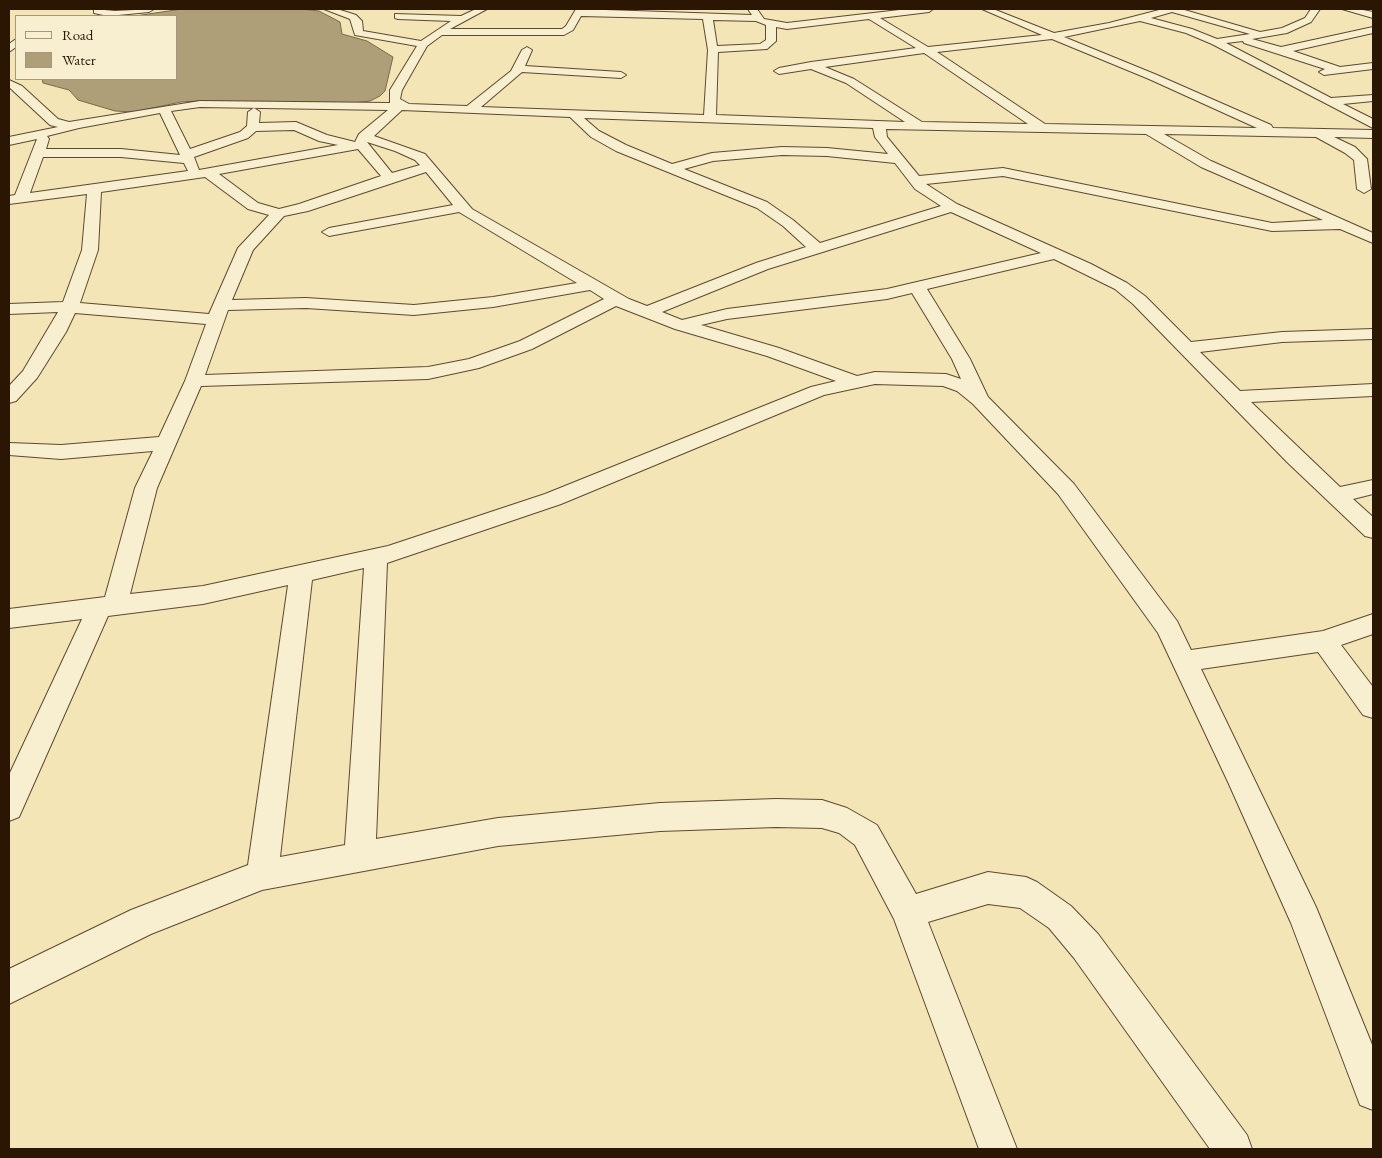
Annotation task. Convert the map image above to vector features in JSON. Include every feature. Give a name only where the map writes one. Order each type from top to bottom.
[{"type":"street","points":[[100,11],[149,9]]},
{"type":"street","points":[[328,9],[353,17],[357,21],[358,33],[423,44]]},
{"type":"street","points":[[473,9],[483,9]]},
{"type":"street","points":[[403,107],[394,101],[393,96],[423,44],[439,32],[483,9]]},
{"type":"street","points":[[752,9],[759,18],[771,24],[810,25],[928,9]]},
{"type":"street","points":[[986,9],[1153,77],[1278,132]]},
{"type":"street","points":[[779,71],[811,64],[1052,37],[1110,26],[1173,9],[1263,35]]},
{"type":"street","points":[[1216,42],[1263,35],[1297,26],[1308,20],[1316,9]]},
{"type":"street","points":[[1346,9],[1373,15]]},
{"type":"street","points":[[439,32],[564,32],[570,28],[579,11],[708,18],[759,18]]},
{"type":"street","points":[[1127,11],[1153,15]]},
{"type":"street","points":[[398,16],[463,19]]},
{"type":"street","points":[[871,16],[1042,128]]},
{"type":"street","points":[[708,18],[712,48],[710,119]]},
{"type":"street","points":[[1140,18],[1189,31],[1216,42],[1373,124]]},
{"type":"street","points":[[712,48],[763,46],[771,41],[771,24]]},
{"type":"street","points":[[1283,50],[1373,30]]},
{"type":"street","points":[[1237,38],[1283,50],[1339,70]]},
{"type":"street","points":[[470,110],[509,80],[519,69],[527,50]]},
{"type":"street","points":[[811,64],[850,81],[920,126]]},
{"type":"street","points":[[1287,78],[1339,70],[1371,68]]},
{"type":"street","points":[[519,69],[621,75]]},
{"type":"street","points":[[9,83],[18,88],[54,122],[69,126],[90,124]]},
{"type":"street","points":[[1332,102],[1373,98]]},
{"type":"street","points":[[9,141],[164,109],[200,104],[403,107],[879,125],[1373,134]]},
{"type":"street","points":[[38,153],[111,153],[187,158],[244,135],[253,126],[255,105]]},
{"type":"street","points":[[15,199],[203,174],[362,141],[403,107]]},
{"type":"street","points":[[164,109],[187,158],[203,174],[254,206],[279,212],[303,208],[389,178],[429,167]]},
{"type":"street","points":[[573,114],[595,134],[671,168],[762,205],[788,223],[817,249]]},
{"type":"street","points":[[879,125],[881,137],[915,181],[952,207],[1121,286],[1139,300],[1235,397],[1373,530]]},
{"type":"street","points":[[253,126],[296,126],[323,138],[362,141],[412,153],[429,167],[463,207],[491,227],[617,299],[681,325],[773,352],[854,382]]},
{"type":"street","points":[[1149,130],[1206,164],[1373,239]]},
{"type":"street","points":[[15,199],[38,153],[45,133]]},
{"type":"street","points":[[1318,133],[1350,150],[1360,159],[1364,189]]},
{"type":"street","points":[[362,141],[389,178]]},
{"type":"street","points":[[671,168],[712,157],[782,151],[827,152],[897,159]]},
{"type":"street","points":[[915,181],[1003,172],[1272,227],[1342,224]]},
{"type":"street","points":[[9,397],[35,366],[57,332],[69,307],[90,250],[94,189]]},
{"type":"street","points":[[329,232],[463,207]]},
{"type":"street","points":[[647,312],[762,266],[952,207]]},
{"type":"street","points":[[9,807],[107,607],[146,488],[194,381],[219,312],[246,248],[279,212]]},
{"type":"street","points":[[681,325],[727,314],[840,301],[918,288],[1056,254]]},
{"type":"street","points":[[9,309],[69,307],[219,312],[306,303],[414,310],[493,302],[592,285]]},
{"type":"street","points":[[918,288],[961,359],[980,400]]},
{"type":"street","points":[[194,381],[428,373],[473,364],[526,345],[617,299]]},
{"type":"street","points":[[1186,348],[1282,338],[1373,334]]},
{"type":"street","points":[[9,618],[203,595],[376,558],[553,498],[818,391],[875,378],[946,380],[964,387],[980,400],[1066,489],[1168,628],[1305,918],[1373,1092]]},
{"type":"street","points":[[1235,397],[1373,390]]},
{"type":"street","points":[[9,449],[61,452],[166,443]]},
{"type":"street","points":[[1336,495],[1373,487]]},
{"type":"street","points":[[360,858],[376,558]]},
{"type":"street","points":[[262,874],[301,575]]},
{"type":"street","points":[[1184,661],[1324,641],[1373,624]]},
{"type":"street","points":[[1324,641],[1373,707]]},
{"type":"street","points":[[9,987],[142,921],[262,874],[498,832],[660,817],[776,813],[822,814],[847,822],[873,846],[908,912],[998,1149]]},
{"type":"street","points":[[908,912],[988,888],[1026,893],[1060,917],[1086,946],[1233,1149]]},
{"type":"water","points":[[182,9],[300,9],[319,11],[340,22],[342,34],[367,41],[393,57],[385,91],[370,101],[353,103],[197,101],[181,102],[133,112],[115,111],[78,100],[69,90],[43,83],[42,80],[178,80],[178,15],[142,15]]}]
